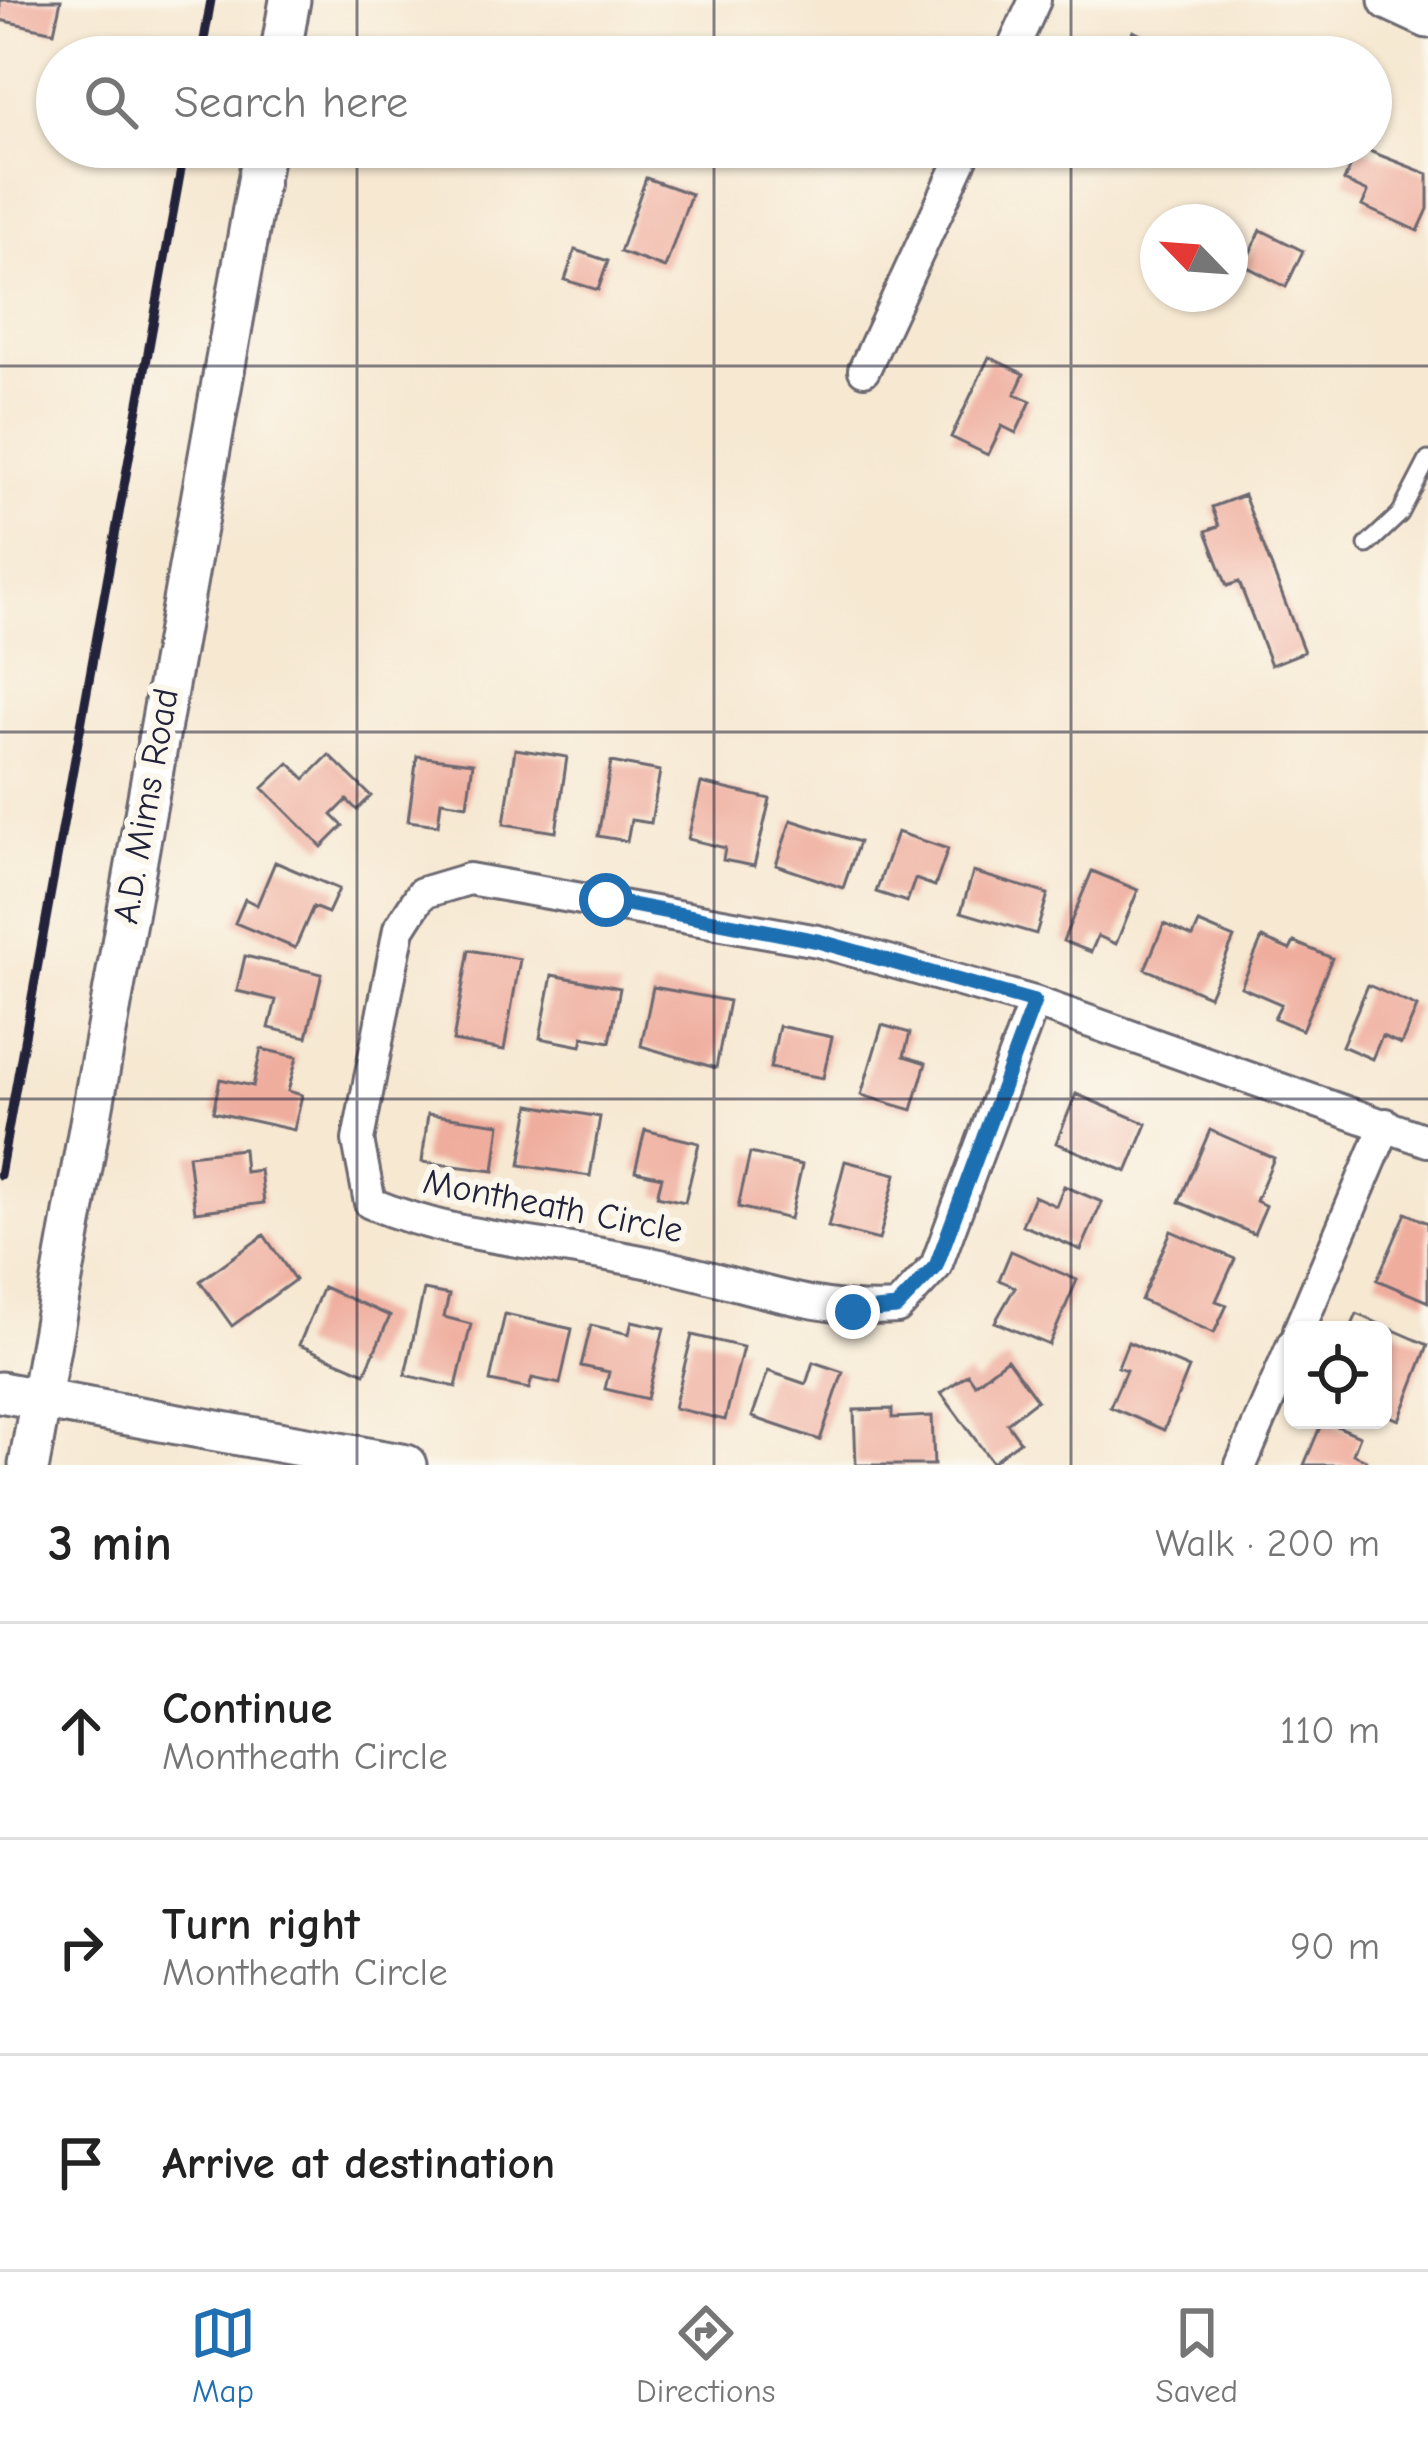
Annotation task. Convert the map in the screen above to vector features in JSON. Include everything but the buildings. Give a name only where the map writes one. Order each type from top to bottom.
[{"type":"street","points":[[284,36],[290,0]]},
{"type":"street","points":[[1019,36],[1035,0]]},
{"type":"street","points":[[1389,0],[1428,18]]},
{"type":"street","name":"A.D. Mims Road","points":[[29,1465],[260,168]]},
{"type":"street","points":[[864,370],[957,168]]},
{"type":"street","name":"Montheath Circle","points":[[1034,1002],[936,1266],[896,1308],[853,1312],[656,1264],[426,1227],[370,1203],[358,1140],[399,929],[422,893],[469,879],[818,941],[1034,1002],[1428,1141]]},
{"type":"street","points":[[1303,1321],[1386,1124]]},
{"type":"street","points":[[1241,1465],[1284,1365]]},
{"type":"street","points":[[0,1392],[406,1465]]},
{"type":"lane","points":[[1367,545],[1400,514],[1428,460]]},
{"type":"railway","points":[[205,36],[211,0]]},
{"type":"railway","points":[[0,1175],[181,168]]},
{"type":"route","points":[[606,900],[818,941],[1034,1002],[936,1266],[896,1308],[853,1312]]}]
